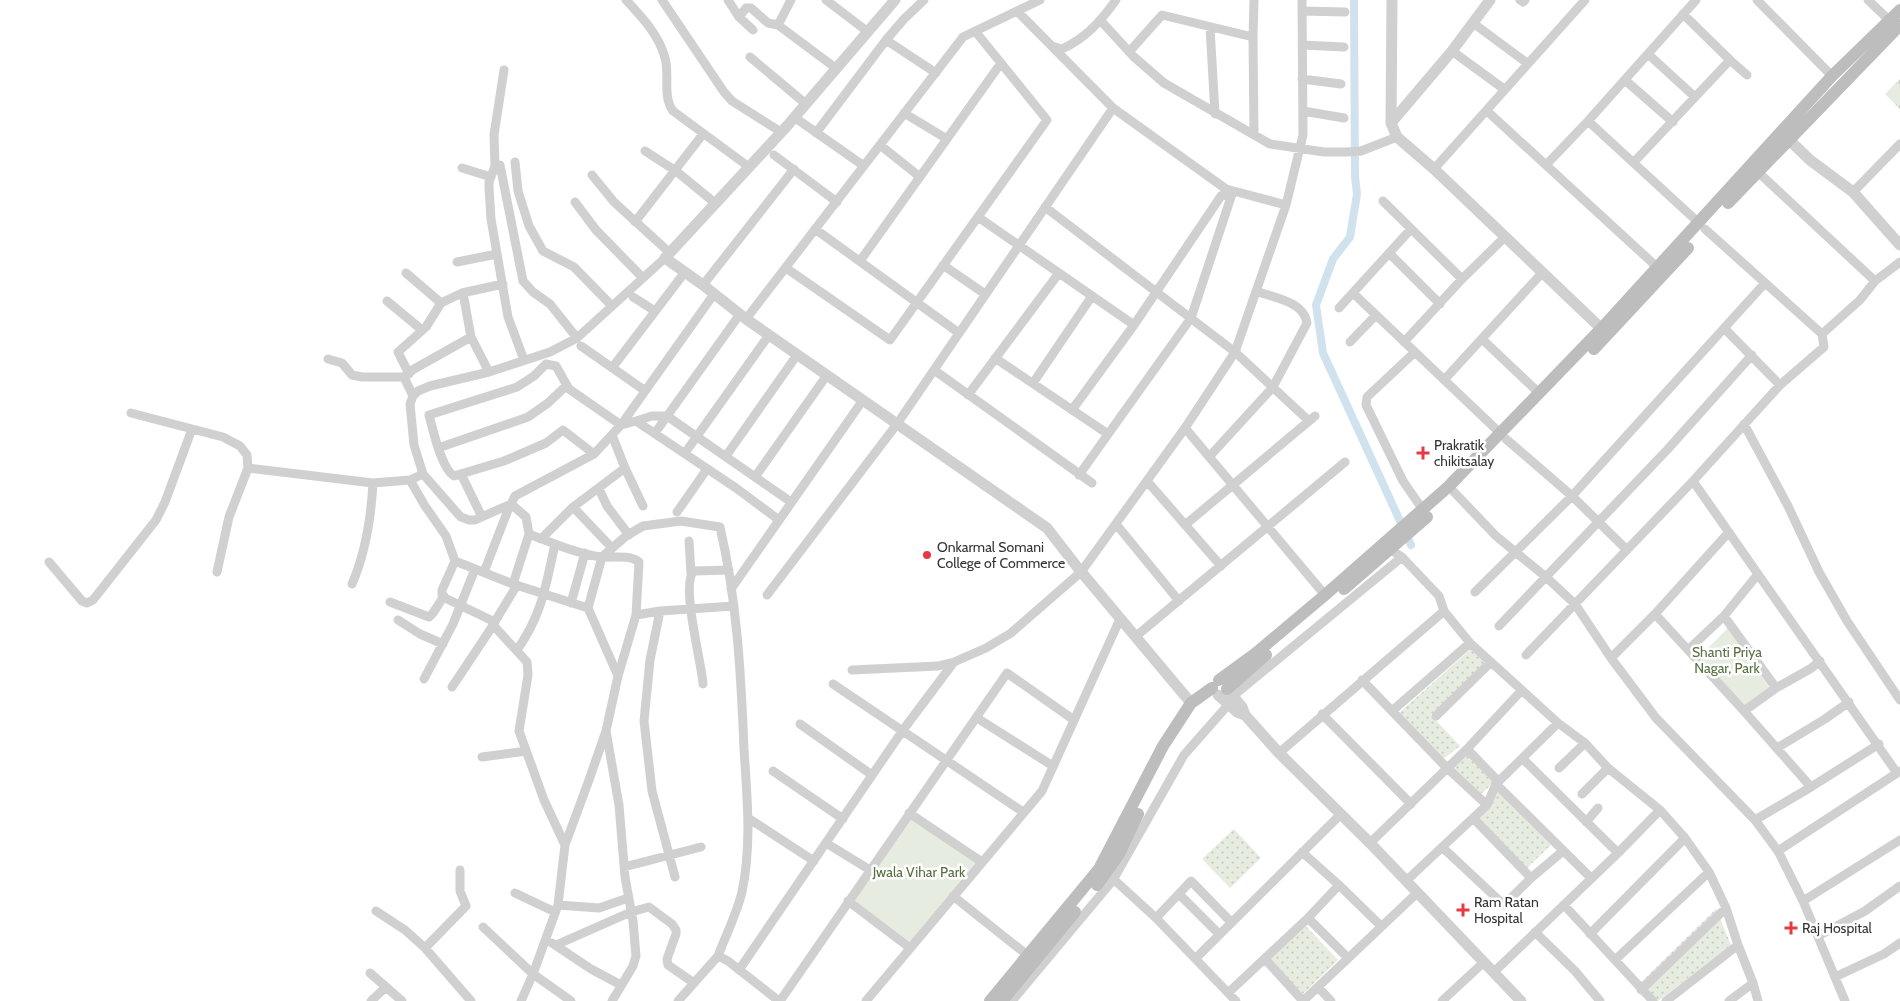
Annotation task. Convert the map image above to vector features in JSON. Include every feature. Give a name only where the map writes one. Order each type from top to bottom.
[{"type":"main road","points":[[990,1001],[1031,959],[1107,872],[1119,854],[1168,748],[1187,720],[1293,639],[1394,548],[1423,514],[1503,436],[1604,332],[1786,136],[1895,23],[1900,10]]},
{"type":"main road","points":[[1423,514],[1454,492],[1539,393],[1604,332],[1657,268],[1758,172],[1832,76],[1895,23]]},
{"type":"main road","points":[[1107,872],[1163,746],[1191,703],[1222,692],[1256,653],[1325,595],[1394,548]]},
{"type":"main road","points":[[1002,1001],[1031,959]]},
{"type":"street","points":[[626,0],[642,17],[661,46],[666,59],[670,106],[673,111],[749,167]]},
{"type":"street","points":[[662,0],[732,101],[781,132]]},
{"type":"street","points":[[728,0],[739,17],[753,30]]},
{"type":"street","points":[[778,25],[791,0]]},
{"type":"street","points":[[714,294],[644,390],[621,425],[594,454],[482,517],[469,520],[461,517],[423,474],[414,445],[410,404],[413,396],[418,391],[430,386],[489,372],[579,342],[612,306],[668,258],[715,203],[781,132],[798,120],[806,104],[895,0]]},
{"type":"street","points":[[816,133],[886,40],[924,0]]},
{"type":"street","points":[[655,433],[743,317],[786,268],[963,37],[1040,0]]},
{"type":"street","points":[[1052,46],[1062,49],[1073,44],[1101,21],[1116,0]]},
{"type":"street","points":[[1254,0],[1254,135]]},
{"type":"street","points":[[852,670],[938,666],[954,662],[986,648],[1011,633],[1081,572],[1185,428],[1235,352],[1286,205],[1303,135],[1302,0]]},
{"type":"street","points":[[1392,0],[1391,123],[1397,137],[1434,169],[1604,332]]},
{"type":"street","points":[[1391,123],[1452,51],[1490,0]]},
{"type":"street","points":[[1520,0],[1523,2],[1525,0]]},
{"type":"street","points":[[1434,169],[1585,0]]},
{"type":"street","points":[[1546,165],[1696,0]]},
{"type":"street","points":[[1757,0],[1832,76]]},
{"type":"street","points":[[1868,0],[1895,23]]},
{"type":"street","points":[[830,1],[868,32]]},
{"type":"street","points":[[739,17],[746,8],[750,8],[768,23],[778,25],[837,68]]},
{"type":"street","points":[[1017,11],[1113,108],[1226,189],[1286,205]]},
{"type":"street","points":[[1302,11],[1345,12]]},
{"type":"street","points":[[1683,14],[1747,75]]},
{"type":"street","points":[[1129,52],[1162,15],[1253,37]]},
{"type":"street","points":[[1101,21],[1129,52],[1164,83],[1270,144],[1300,149],[1346,152],[1361,151],[1397,137]]},
{"type":"street","points":[[1473,22],[1528,64]]},
{"type":"street","points":[[1210,27],[1216,114]]},
{"type":"street","points":[[786,268],[890,340],[1047,120],[975,31]]},
{"type":"street","points":[[886,40],[936,73]]},
{"type":"street","points":[[1302,45],[1344,47]]},
{"type":"street","points":[[1452,51],[1504,89]]},
{"type":"street","points":[[1648,54],[1696,97]]},
{"type":"street","points":[[750,56],[806,104]]},
{"type":"street","points":[[1634,162],[1730,60]]},
{"type":"street","points":[[860,261],[1001,63]]},
{"type":"street","points":[[504,70],[494,135],[495,166],[489,188],[491,219],[508,317],[524,360]]},
{"type":"street","points":[[1302,79],[1341,84]]},
{"type":"street","points":[[1625,80],[1672,122]]},
{"type":"street","points":[[767,595],[897,424],[1113,108]]},
{"type":"street","points":[[1487,111],[1657,268]]},
{"type":"street","points":[[1303,112],[1344,118]]},
{"type":"street","points":[[904,113],[947,139]]},
{"type":"street","points":[[798,120],[864,166]]},
{"type":"street","points":[[1526,655],[1693,481],[1780,385],[1824,347],[1822,334],[1588,121]]},
{"type":"street","points":[[636,222],[703,134]]},
{"type":"street","points":[[1786,136],[1810,160],[1853,192],[1900,245]]},
{"type":"street","points":[[1853,192],[1900,144]]},
{"type":"street","points":[[880,145],[920,177]]},
{"type":"street","points":[[645,151],[676,171],[715,203]]},
{"type":"street","points":[[774,155],[837,202]]},
{"type":"street","points":[[515,162],[518,191],[529,226],[543,251],[574,267],[612,306]]},
{"type":"street","points":[[495,166],[500,165],[523,281],[533,292],[550,304],[579,342],[644,390]]},
{"type":"street","points":[[462,168],[491,177]]},
{"type":"street","points":[[703,285],[794,169]]},
{"type":"street","points":[[1758,172],[1875,281]]},
{"type":"street","points":[[592,175],[614,202],[636,222],[668,258],[743,317],[1047,528],[1081,572],[1191,703]]},
{"type":"street","points":[[1072,410],[1157,292],[1221,196],[1233,191]]},
{"type":"street","points":[[1080,475],[1191,318],[1233,191]]},
{"type":"street","points":[[1382,200],[1462,279]]},
{"type":"street","points":[[574,202],[596,230],[643,278]]},
{"type":"street","points":[[1045,207],[1235,352],[1312,419],[1185,525]]},
{"type":"street","points":[[978,217],[1134,325]]},
{"type":"street","points":[[1339,308],[1411,228]]},
{"type":"street","points":[[815,229],[959,333]]},
{"type":"street","points":[[1404,342],[1504,237]]},
{"type":"street","points":[[1389,253],[1440,304]]},
{"type":"street","points":[[457,262],[497,254]]},
{"type":"street","points":[[1822,334],[1860,300],[1875,281],[1900,262]]},
{"type":"street","points":[[943,265],[985,294]]},
{"type":"street","points":[[612,368],[685,272]]},
{"type":"street","points":[[406,273],[441,303]]},
{"type":"street","points":[[968,395],[1058,273]]},
{"type":"street","points":[[1444,380],[1542,273]]},
{"type":"street","points":[[1475,592],[1572,496],[1765,283]]},
{"type":"street","points":[[413,396],[398,352],[422,330],[436,313],[441,303],[463,293],[502,284]]},
{"type":"street","points":[[1209,457],[1273,387],[1302,336],[1307,323],[1306,316],[1295,304],[1256,291]]},
{"type":"street","points":[[463,293],[471,337],[489,372]]},
{"type":"street","points":[[1353,293],[1503,436],[1572,496],[1627,550]]},
{"type":"street","points":[[1033,383],[1092,296]]},
{"type":"street","points":[[633,297],[655,311]]},
{"type":"street","points":[[387,301],[422,330]]},
{"type":"street","points":[[1350,342],[1376,315]]},
{"type":"street","points":[[1724,328],[1780,385]]},
{"type":"street","points":[[685,453],[768,335]]},
{"type":"street","points":[[328,359],[342,364],[352,375],[362,377],[406,376],[471,337]]},
{"type":"street","points":[[1482,339],[1539,393]]},
{"type":"street","points":[[1414,352],[1368,398],[1366,405],[1403,480],[1423,514]]},
{"type":"street","points":[[726,456],[797,355]]},
{"type":"street","points":[[1499,626],[1667,450],[1752,355]]},
{"type":"street","points":[[995,358],[1108,434]]},
{"type":"street","points":[[594,454],[563,430],[546,443],[504,461],[454,476],[450,473],[438,448],[429,415],[517,387],[534,376],[546,364],[556,366],[569,389],[621,425],[652,416],[667,416],[791,502]]},
{"type":"street","points":[[934,370],[1092,484]]},
{"type":"street","points":[[755,477],[827,375]]},
{"type":"street","points":[[438,448],[528,417],[548,403],[567,385]]},
{"type":"street","points":[[732,589],[863,400]]},
{"type":"street","points":[[132,413],[223,437],[240,446],[247,455],[248,468],[230,517],[217,572]]},
{"type":"street","points":[[636,421],[707,468],[779,520]]},
{"type":"street","points":[[1744,424],[1846,621],[1900,700]]},
{"type":"street","points":[[1185,428],[1325,595]]},
{"type":"street","points":[[50,562],[82,601],[88,603],[93,600],[156,520],[165,502],[192,429]]},
{"type":"street","points":[[612,434],[625,468],[643,506]]},
{"type":"street","points":[[1135,637],[1345,462]]},
{"type":"street","points":[[248,468],[373,483],[410,480],[423,474]]},
{"type":"street","points":[[540,539],[574,507],[625,468]]},
{"type":"street","points":[[677,512],[707,468]]},
{"type":"street","points":[[461,474],[482,517]]},
{"type":"street","points":[[410,480],[446,536],[455,560],[442,590],[444,596],[494,624],[527,662],[528,675],[519,731],[544,800],[564,845]]},
{"type":"street","points":[[1147,481],[1221,566]]},
{"type":"street","points":[[1693,481],[1899,772],[1778,851]]},
{"type":"street","points":[[352,584],[360,567],[368,533],[373,483]]},
{"type":"street","points":[[599,489],[607,506],[629,535]]},
{"type":"street","points":[[1454,492],[1516,553],[1575,604],[1611,658],[1656,718],[1755,820],[1778,851],[1803,901],[1845,1001]]},
{"type":"street","points":[[452,688],[494,624],[515,585],[529,534],[526,517],[513,500]]},
{"type":"street","points":[[484,572],[513,500]]},
{"type":"street","points":[[574,507],[612,548]]},
{"type":"street","points":[[618,676],[588,608],[602,557],[643,526],[681,521],[720,527],[732,589],[740,654],[751,819],[748,853],[742,894],[723,958],[678,1001]]},
{"type":"street","points":[[1116,524],[1179,600]]},
{"type":"street","points":[[1611,658],[1655,614],[1729,532]]},
{"type":"street","points":[[520,1001],[533,974],[556,909],[564,845],[606,731],[618,676],[636,615],[639,562],[630,558],[602,557],[585,553],[529,534]]},
{"type":"street","points":[[689,542],[691,574],[689,578],[690,609],[703,684]]},
{"type":"street","points":[[517,650],[535,621],[544,594],[555,544]]},
{"type":"street","points":[[1394,548],[1439,596],[1444,611],[1470,643],[1558,723],[1585,743],[1608,768],[1660,810],[1685,838],[1710,872],[1726,908],[1738,945],[1754,984],[1758,1001]]},
{"type":"street","points":[[570,603],[585,553]]},
{"type":"street","points":[[455,560],[515,585],[588,608]]},
{"type":"street","points":[[424,679],[443,644],[475,568]]},
{"type":"street","points":[[691,574],[696,571],[729,570]]},
{"type":"street","points":[[1688,650],[1724,616],[1758,574]]},
{"type":"street","points":[[390,602],[429,617],[444,596]]},
{"type":"street","points":[[636,615],[660,611],[734,606]]},
{"type":"street","points":[[660,611],[650,660],[644,722],[652,791],[675,877]]},
{"type":"street","points":[[1279,753],[1322,714],[1444,611]]},
{"type":"street","points":[[1655,614],[1811,787]]},
{"type":"street","points":[[1724,616],[1776,688]]},
{"type":"street","points":[[870,1000],[910,948],[1042,791],[1120,619]]},
{"type":"street","points":[[398,620],[420,634],[443,644]]},
{"type":"street","points":[[1392,711],[1470,643]]},
{"type":"street","points":[[1744,711],[1820,660]]},
{"type":"street","points":[[739,970],[903,730],[954,662]]},
{"type":"street","points":[[1436,716],[1491,662]]},
{"type":"street","points":[[723,958],[779,1001],[1007,673],[1074,720]]},
{"type":"street","points":[[1362,680],[1446,768],[1487,805]]},
{"type":"street","points":[[833,684],[1023,812]]},
{"type":"street","points":[[1370,843],[1467,749],[1522,690]]},
{"type":"street","points":[[1012,1001],[1107,872],[1184,755],[1210,723],[1222,692],[1242,707],[1245,715],[1279,753],[1370,843],[1520,1001]]},
{"type":"street","points":[[1777,748],[1826,719],[1849,702]]},
{"type":"street","points":[[1322,714],[1411,804]]},
{"type":"street","points":[[977,718],[1053,766]]},
{"type":"street","points":[[1406,881],[1474,819],[1487,805],[1498,783],[1558,723]]},
{"type":"street","points":[[800,724],[872,776]]},
{"type":"street","points":[[606,731],[619,805],[624,867],[636,956],[633,966],[612,1001]]},
{"type":"street","points":[[1559,768],[1585,743]]},
{"type":"street","points":[[1755,820],[1879,744]]},
{"type":"street","points":[[1467,749],[1591,878]]},
{"type":"street","points":[[482,757],[526,751]]},
{"type":"street","points":[[1523,759],[1618,853]]},
{"type":"street","points":[[1582,794],[1608,768]]},
{"type":"street","points":[[773,771],[843,818]]},
{"type":"street","points":[[1586,822],[1598,808]]},
{"type":"street","points":[[1494,972],[1660,810]]},
{"type":"street","points":[[909,813],[982,862]]},
{"type":"street","points":[[1196,958],[1340,815]]},
{"type":"street","points":[[751,819],[814,861]]},
{"type":"street","points":[[1474,819],[1531,878]]},
{"type":"street","points":[[1590,934],[1685,838]]},
{"type":"street","points":[[1803,901],[1900,840]]},
{"type":"street","points":[[826,843],[870,870]]},
{"type":"street","points":[[624,867],[701,847]]},
{"type":"street","points":[[1442,847],[1504,905],[1531,878],[1563,851]]},
{"type":"street","points":[[1302,852],[1339,884],[1381,926]]},
{"type":"street","points":[[425,948],[466,906],[460,891],[460,870]]},
{"type":"street","points":[[1107,872],[1156,918],[1236,1001]]},
{"type":"street","points":[[1616,960],[1710,872]]},
{"type":"street","points":[[1156,918],[1191,882],[1232,922]]},
{"type":"street","points":[[1228,993],[1308,918],[1339,884]]},
{"type":"street","points":[[1818,936],[1865,911],[1900,886]]},
{"type":"street","points":[[515,893],[556,909],[600,908],[628,898]]},
{"type":"street","points":[[1265,959],[1303,1001],[1417,893]]},
{"type":"street","points":[[1179,894],[1219,934]]},
{"type":"street","points":[[953,896],[1031,959]]},
{"type":"street","points":[[848,901],[910,948]]},
{"type":"street","points":[[1564,905],[1653,1001]]},
{"type":"street","points":[[556,945],[649,906],[675,927],[676,934],[667,962],[671,968],[694,984]]},
{"type":"street","points":[[1641,990],[1726,908]]},
{"type":"street","points":[[376,911],[405,930],[425,948],[471,1001]]},
{"type":"street","points":[[1308,918],[1348,958]]},
{"type":"street","points":[[484,927],[533,974],[571,1001]]},
{"type":"street","points":[[1535,932],[1575,971],[1600,1001]]},
{"type":"street","points":[[546,938],[591,969],[621,985]]},
{"type":"street","points":[[1834,977],[1884,954],[1900,943]]},
{"type":"street","points":[[1666,1001],[1738,945]]},
{"type":"street","points":[[1442,1001],[1483,962]]},
{"type":"street","points":[[370,973],[402,1001]]},
{"type":"street","points":[[1729,1001],[1754,984]]},
{"type":"street","points":[[371,1001],[386,987]]},
{"type":"street","points":[[1318,987],[1331,1001]]},
{"type":"green space","points":[[1900,79],[1900,109],[1885,94]]},
{"type":"green space","name":"Shanti Priya Nagar, Park","points":[[1728,628],[1774,694],[1746,715],[1699,657]]},
{"type":"green space","points":[[1472,648],[1485,662],[1431,715],[1460,746],[1443,759],[1399,713]]},
{"type":"green space","points":[[1465,751],[1494,782],[1480,795],[1448,764]]},
{"type":"green space","points":[[1499,791],[1551,845],[1523,872],[1470,818]]},
{"type":"green space","name":"Jwala Vihar Park","points":[[909,813],[982,862],[910,948],[848,901]]},
{"type":"green space","points":[[1234,829],[1261,858],[1230,888],[1202,859]]},
{"type":"green space","points":[[1716,909],[1731,945],[1658,1001],[1651,1001],[1637,986]]},
{"type":"green space","points":[[1302,922],[1338,960],[1303,994],[1266,956]]},
{"type":"waterway","points":[[1354,0],[1355,177],[1357,194],[1350,237],[1333,259],[1316,305],[1323,353],[1411,545]]},
{"type":"place","name":"Prakratik chikitsalay","points":[[1423,453]]},
{"type":"place","name":"Onkarmal Somani College of Commerce","points":[[927,555]]},
{"type":"place","name":"Ram Ratan Hospital","points":[[1463,910]]},
{"type":"place","name":"Raj Hospital","points":[[1791,928]]}]
